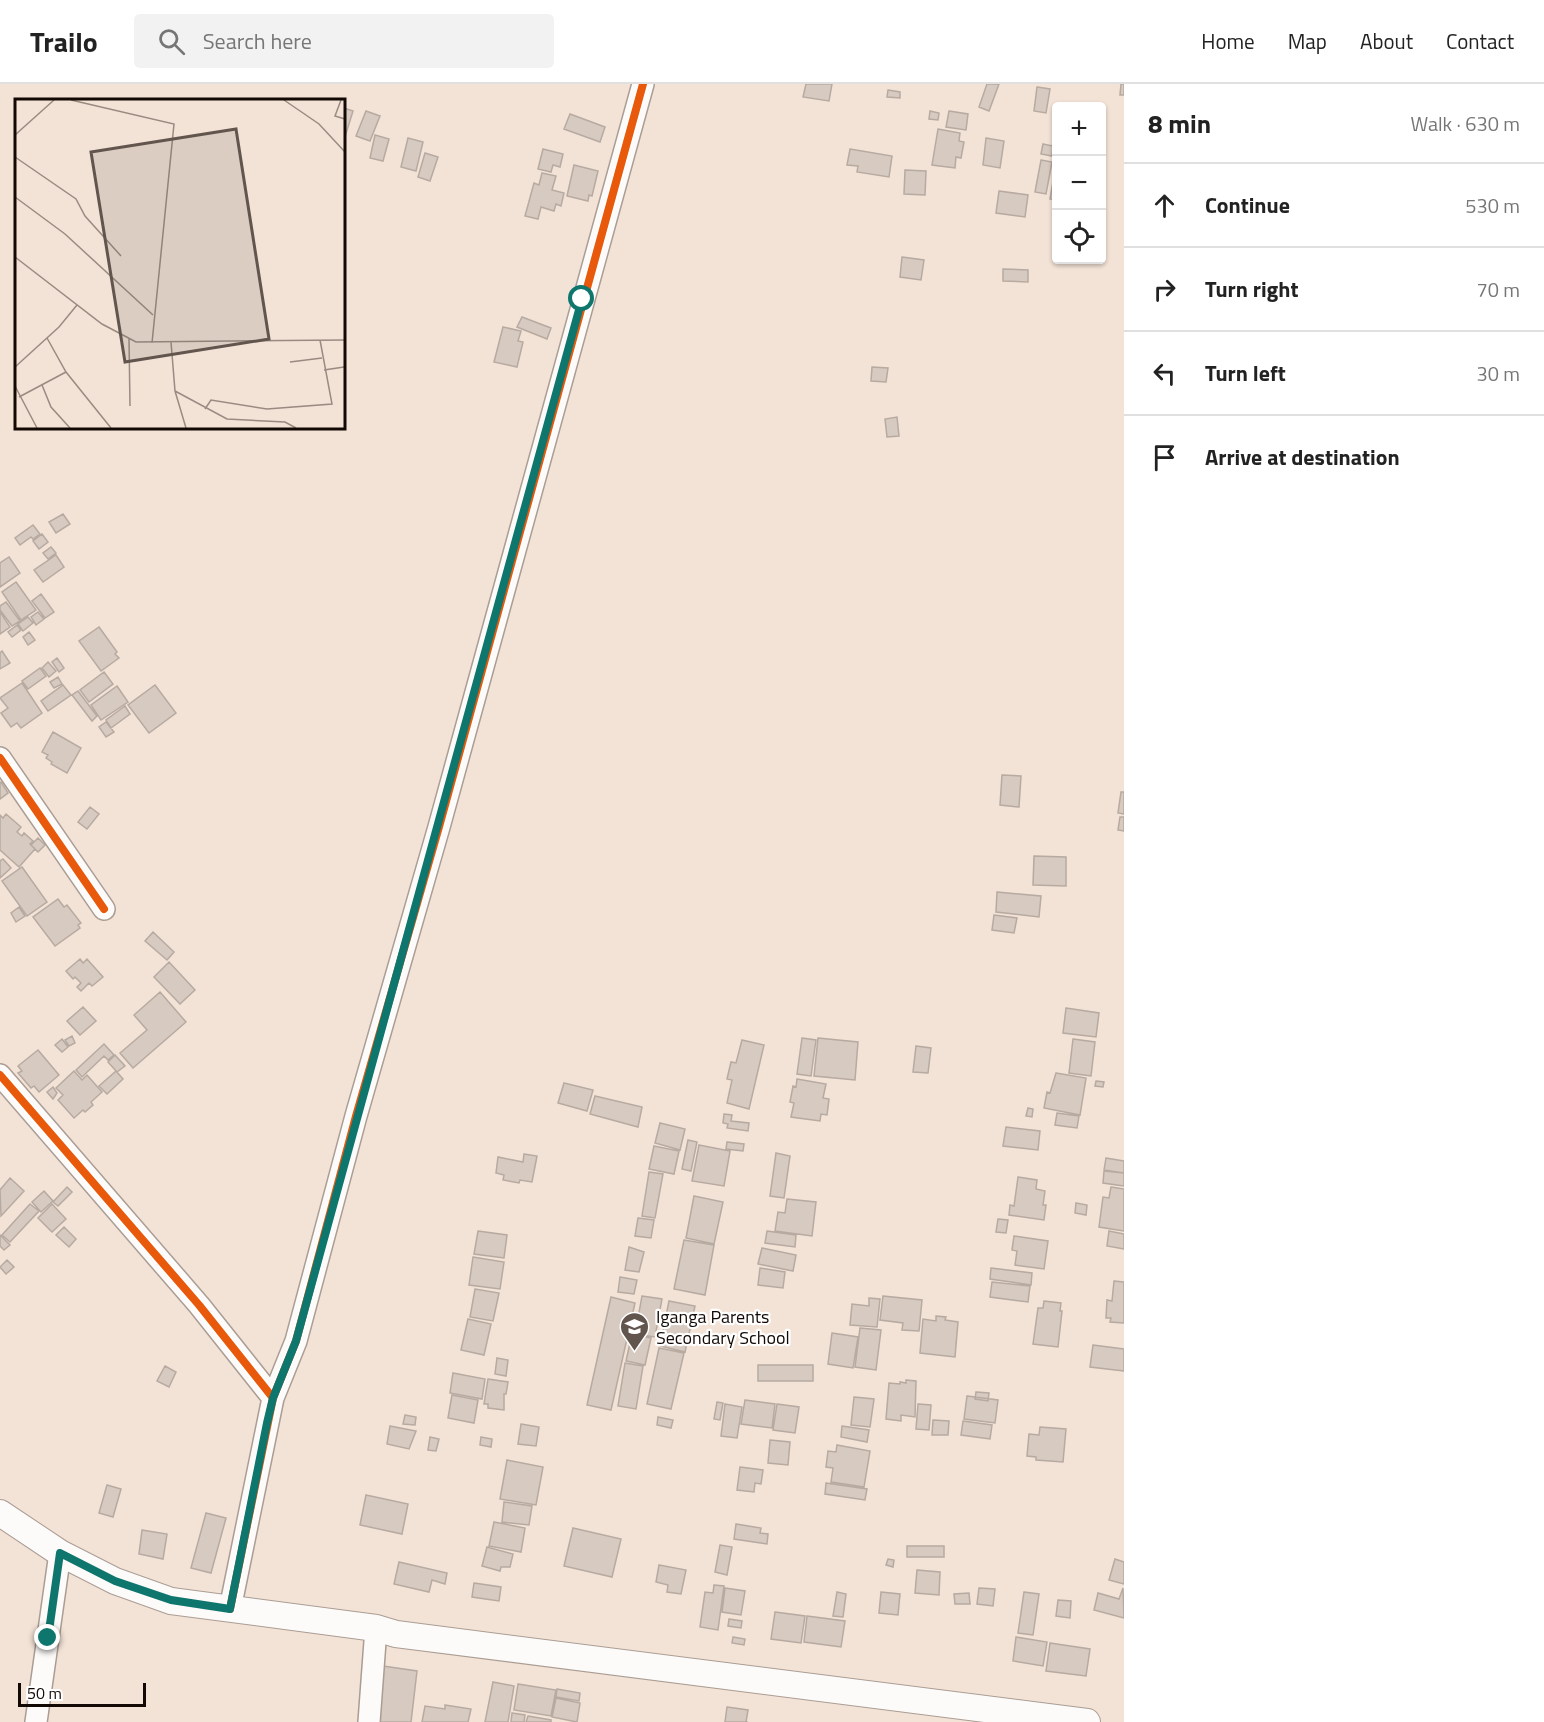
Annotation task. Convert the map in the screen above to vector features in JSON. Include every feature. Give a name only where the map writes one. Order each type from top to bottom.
[{"type":"main road","points":[[0,1513],[60,1553],[115,1581],[171,1600],[376,1628],[396,1634],[1087,1722]]},
{"type":"street","points":[[230,1609],[273,1398],[296,1341],[353,1127],[439,827],[643,84]]},
{"type":"street","points":[[0,758],[104,909]]},
{"type":"street","points":[[0,1075],[199,1305],[273,1398]]},
{"type":"street","points":[[36,1722],[60,1553]]},
{"type":"street","points":[[369,1722],[376,1628]]},
{"type":"building","points":[[806,84],[832,84],[829,101],[803,97]]},
{"type":"building","points":[[987,84],[999,84],[989,111],[979,107]]},
{"type":"building","points":[[1121,84],[1124,84],[1124,95],[1120,95]]},
{"type":"building","points":[[1037,87],[1050,89],[1046,113],[1034,111]]},
{"type":"building","points":[[888,90],[900,92],[900,98],[887,97]]},
{"type":"building","points":[[345,108],[353,111],[345,137]]},
{"type":"building","points":[[366,111],[380,116],[370,141],[356,136]]},
{"type":"building","points":[[930,111],[939,113],[938,120],[929,119]]},
{"type":"building","points":[[949,111],[968,114],[966,130],[946,127]]},
{"type":"building","points":[[570,114],[605,127],[600,142],[564,129]]},
{"type":"building","points":[[938,129],[960,133],[959,141],[964,142],[961,158],[956,157],[955,168],[932,165]]},
{"type":"building","points":[[375,135],[389,139],[383,161],[370,158]]},
{"type":"building","points":[[408,138],[423,142],[416,171],[401,167]]},
{"type":"building","points":[[986,138],[1004,141],[1000,168],[983,165]]},
{"type":"building","points":[[1043,144],[1052,146],[1052,156],[1041,154]]},
{"type":"building","points":[[543,149],[563,154],[560,167],[553,165],[551,172],[538,169]]},
{"type":"building","points":[[850,149],[892,156],[889,177],[857,172],[858,166],[847,165]]},
{"type":"building","points":[[425,153],[438,157],[430,181],[418,177]]},
{"type":"building","points":[[1041,160],[1052,162],[1046,194],[1035,192]]},
{"type":"building","points":[[574,165],[598,171],[592,196],[589,195],[588,201],[567,196]]},
{"type":"building","points":[[905,170],[926,171],[925,195],[904,194]]},
{"type":"building","points":[[542,173],[556,176],[552,190],[564,193],[561,206],[556,204],[554,211],[541,207],[538,219],[525,216],[534,183],[539,185]]},
{"type":"building","points":[[999,191],[1028,195],[1025,217],[996,213]]},
{"type":"building","points":[[902,257],[924,260],[921,280],[900,277]]},
{"type":"building","points":[[1003,269],[1028,270],[1028,282],[1003,281]]},
{"type":"building","points":[[522,317],[551,328],[547,339],[517,327]]},
{"type":"building","points":[[503,327],[521,331],[518,341],[523,342],[517,367],[494,362]]},
{"type":"building","points":[[872,367],[888,368],[886,382],[871,381]]},
{"type":"building","points":[[897,417],[899,436],[887,437],[885,419]]},
{"type":"building","points":[[63,514],[70,524],[56,533],[49,522]]},
{"type":"building","points":[[33,525],[40,534],[20,545],[15,538]]},
{"type":"building","points":[[42,534],[48,542],[39,549],[33,541]]},
{"type":"building","points":[[51,547],[56,553],[48,559],[43,553]]},
{"type":"building","points":[[56,555],[64,567],[43,582],[34,570]]},
{"type":"building","points":[[9,557],[20,573],[0,587],[0,563]]},
{"type":"building","points":[[16,582],[36,610],[21,620],[2,592]]},
{"type":"building","points":[[41,594],[54,612],[45,618],[32,601]]},
{"type":"building","points":[[6,602],[20,621],[12,626],[0,610],[0,606]]},
{"type":"building","points":[[0,612],[10,627],[0,634]]},
{"type":"building","points":[[38,612],[44,619],[36,625],[31,617]]},
{"type":"building","points":[[28,617],[33,623],[23,631],[18,624]]},
{"type":"building","points":[[17,625],[21,630],[12,637],[8,632]]},
{"type":"building","points":[[99,627],[119,658],[101,671],[79,641]]},
{"type":"building","points":[[29,632],[35,640],[28,645],[23,637]]},
{"type":"building","points":[[2,651],[10,663],[0,669],[0,653]]},
{"type":"building","points":[[57,658],[64,668],[59,672],[52,662]]},
{"type":"building","points":[[48,662],[56,671],[49,677],[42,668]]},
{"type":"building","points":[[40,668],[46,676],[28,689],[22,681]]},
{"type":"building","points":[[104,672],[113,684],[89,702],[80,690]]},
{"type":"building","points":[[58,677],[62,684],[54,688],[50,682]]},
{"type":"building","points":[[22,683],[42,713],[21,728],[17,723],[11,727],[1,713],[8,708],[0,698]]},
{"type":"building","points":[[63,685],[71,695],[48,711],[41,701]]},
{"type":"building","points":[[155,685],[176,713],[149,733],[128,705]]},
{"type":"building","points":[[117,686],[128,702],[101,720],[91,705]]},
{"type":"building","points":[[78,691],[97,716],[92,721],[72,695]]},
{"type":"building","points":[[125,706],[130,714],[111,728],[106,720]]},
{"type":"building","points":[[106,722],[114,732],[106,737],[99,727]]},
{"type":"building","points":[[53,732],[81,748],[67,773],[51,764],[52,762],[46,758],[48,755],[42,752]]},
{"type":"building","points":[[1002,775],[1021,776],[1019,807],[1000,805]]},
{"type":"building","points":[[0,783],[8,793],[0,799]]},
{"type":"building","points":[[1121,792],[1124,792],[1124,814],[1118,813]]},
{"type":"building","points":[[90,807],[99,814],[87,829],[78,822]]},
{"type":"building","points":[[6,814],[21,827],[17,832],[22,836],[24,833],[33,841],[30,844],[35,849],[19,867],[0,850],[0,815],[3,818]]},
{"type":"building","points":[[1120,817],[1124,817],[1124,831],[1118,830]]},
{"type":"building","points":[[38,838],[45,845],[38,852],[31,845]]},
{"type":"building","points":[[1034,856],[1066,857],[1066,886],[1033,885]]},
{"type":"building","points":[[3,859],[11,868],[0,878],[0,861]]},
{"type":"building","points":[[22,867],[47,902],[27,916],[2,881]]},
{"type":"building","points":[[997,892],[1041,896],[1039,917],[996,912]]},
{"type":"building","points":[[58,899],[64,907],[67,905],[81,923],[78,925],[80,928],[55,946],[33,917]]},
{"type":"building","points":[[19,907],[25,916],[16,922],[11,913]]},
{"type":"building","points":[[994,915],[1017,918],[1014,933],[992,930]]},
{"type":"building","points":[[153,932],[174,952],[167,960],[145,941]]},
{"type":"building","points":[[80,959],[83,963],[87,959],[103,977],[92,986],[89,983],[81,991],[77,987],[81,983],[75,977],[73,979],[66,971]]},
{"type":"building","points":[[169,962],[195,990],[180,1004],[154,977]]},
{"type":"building","points":[[160,992],[186,1022],[133,1068],[120,1053],[147,1030],[134,1015]]},
{"type":"building","points":[[83,1007],[96,1021],[80,1035],[67,1021]]},
{"type":"building","points":[[1066,1008],[1099,1013],[1096,1037],[1063,1033]]},
{"type":"building","points":[[72,1036],[75,1043],[69,1046],[65,1040]]},
{"type":"building","points":[[802,1038],[816,1040],[811,1076],[797,1074]]},
{"type":"building","points":[[818,1038],[858,1042],[855,1080],[814,1076]]},
{"type":"building","points":[[62,1039],[68,1047],[62,1052],[55,1045]]},
{"type":"building","points":[[1073,1039],[1095,1042],[1091,1076],[1069,1073]]},
{"type":"building","points":[[742,1040],[764,1045],[749,1109],[727,1103],[732,1080],[727,1079],[731,1062],[736,1063]]},
{"type":"building","points":[[104,1044],[114,1055],[108,1060],[104,1056],[82,1077],[76,1070]]},
{"type":"building","points":[[916,1046],[931,1048],[928,1073],[913,1072]]},
{"type":"building","points":[[38,1050],[59,1075],[39,1092],[34,1086],[31,1088],[18,1073],[22,1071],[18,1066]]},
{"type":"building","points":[[115,1055],[125,1066],[117,1072],[108,1062]]},
{"type":"building","points":[[74,1071],[82,1080],[87,1075],[102,1092],[91,1102],[93,1105],[74,1118],[58,1100],[63,1095],[56,1088]]},
{"type":"building","points":[[116,1071],[123,1079],[107,1094],[99,1086]]},
{"type":"building","points":[[1056,1073],[1086,1078],[1080,1115],[1044,1108],[1047,1092],[1050,1093]]},
{"type":"building","points":[[797,1079],[826,1084],[823,1098],[829,1099],[827,1115],[821,1114],[820,1121],[791,1117],[794,1103],[790,1102]]},
{"type":"building","points":[[1096,1081],[1104,1082],[1103,1087],[1095,1086]]},
{"type":"building","points":[[564,1083],[593,1090],[587,1111],[558,1103]]},
{"type":"building","points":[[53,1087],[57,1093],[53,1099],[47,1092]]},
{"type":"building","points":[[595,1096],[642,1107],[638,1127],[590,1114]]},
{"type":"building","points":[[1028,1108],[1033,1109],[1032,1117],[1026,1116]]},
{"type":"building","points":[[1057,1113],[1079,1116],[1077,1128],[1055,1125]]},
{"type":"building","points":[[724,1114],[732,1115],[731,1121],[749,1123],[748,1131],[727,1128],[728,1124],[723,1123]]},
{"type":"building","points":[[660,1123],[685,1129],[680,1150],[655,1143]]},
{"type":"building","points":[[1006,1127],[1040,1131],[1038,1150],[1003,1146]]},
{"type":"building","points":[[688,1140],[697,1142],[691,1171],[682,1169]]},
{"type":"building","points":[[727,1142],[744,1144],[743,1151],[726,1149]]},
{"type":"building","points":[[699,1145],[730,1151],[724,1186],[692,1181]]},
{"type":"building","points":[[654,1146],[679,1151],[674,1174],[649,1169]]},
{"type":"building","points":[[776,1153],[790,1156],[784,1198],[770,1196]]},
{"type":"building","points":[[524,1154],[537,1156],[532,1182],[520,1180],[519,1183],[503,1180],[504,1175],[496,1173],[498,1157],[523,1162]]},
{"type":"building","points":[[1106,1158],[1124,1161],[1124,1173],[1104,1170]]},
{"type":"building","points":[[1104,1171],[1124,1173],[1124,1186],[1103,1183]]},
{"type":"building","points":[[649,1172],[663,1174],[655,1218],[642,1216]]},
{"type":"building","points":[[1018,1177],[1037,1180],[1036,1189],[1045,1191],[1044,1220],[1009,1215],[1010,1205],[1014,1206]]},
{"type":"building","points":[[10,1178],[24,1191],[1,1216],[0,1190]]},
{"type":"building","points":[[67,1187],[72,1192],[58,1206],[53,1202]]},
{"type":"building","points":[[1111,1187],[1124,1189],[1124,1231],[1099,1227],[1103,1197],[1109,1198]]},
{"type":"building","points":[[44,1191],[53,1201],[41,1212],[32,1202]]},
{"type":"building","points":[[694,1196],[723,1202],[714,1244],[686,1238]]},
{"type":"building","points":[[787,1199],[816,1202],[812,1236],[775,1231],[778,1212],[785,1213]]},
{"type":"building","points":[[1076,1203],[1087,1205],[1086,1215],[1075,1213]]},
{"type":"building","points":[[30,1204],[39,1211],[10,1242],[2,1235]]},
{"type":"building","points":[[52,1204],[66,1219],[52,1232],[38,1218]]},
{"type":"building","points":[[638,1218],[654,1220],[651,1238],[635,1236]]},
{"type":"building","points":[[998,1219],[1008,1220],[1006,1233],[996,1232]]},
{"type":"building","points":[[64,1227],[76,1239],[69,1247],[56,1235]]},
{"type":"building","points":[[478,1231],[507,1235],[504,1258],[474,1254]]},
{"type":"building","points":[[767,1231],[796,1235],[795,1247],[765,1243]]},
{"type":"building","points":[[1109,1231],[1124,1234],[1124,1249],[1107,1246]]},
{"type":"building","points":[[0,1235],[10,1245],[4,1250],[0,1246]]},
{"type":"building","points":[[1014,1236],[1048,1241],[1044,1269],[1015,1265],[1017,1251],[1012,1250]]},
{"type":"building","points":[[684,1240],[714,1245],[705,1295],[674,1289]]},
{"type":"building","points":[[629,1247],[644,1252],[639,1272],[625,1270]]},
{"type":"building","points":[[762,1248],[796,1255],[793,1271],[758,1264]]},
{"type":"building","points":[[473,1257],[504,1262],[500,1289],[469,1285]]},
{"type":"building","points":[[7,1260],[14,1267],[6,1274],[0,1267]]},
{"type":"building","points":[[760,1268],[785,1272],[783,1288],[758,1285]]},
{"type":"building","points":[[991,1268],[1032,1273],[1031,1285],[990,1279]]},
{"type":"building","points":[[620,1277],[637,1280],[634,1294],[618,1292]]},
{"type":"building","points":[[1114,1281],[1124,1282],[1124,1323],[1110,1322],[1111,1318],[1106,1318],[1107,1300],[1112,1301]]},
{"type":"building","points":[[992,1282],[1030,1286],[1028,1302],[990,1297]]},
{"type":"building","points":[[475,1289],[499,1293],[493,1321],[470,1317]]},
{"type":"building","points":[[642,1296],[662,1299],[655,1337],[635,1334]]},
{"type":"building","points":[[883,1296],[922,1300],[919,1331],[902,1330],[903,1323],[880,1320]]},
{"type":"building","points":[[611,1297],[635,1303],[611,1410],[587,1405]]},
{"type":"building","points":[[869,1298],[880,1299],[877,1327],[850,1325],[852,1304],[869,1306]]},
{"type":"building","points":[[669,1301],[695,1306],[685,1352],[660,1346]]},
{"type":"building","points":[[1044,1301],[1061,1303],[1058,1347],[1033,1344],[1038,1308],[1043,1308]]},
{"type":"building","points":[[936,1316],[958,1322],[955,1357],[920,1353],[923,1319],[936,1321]]},
{"type":"building","points":[[468,1319],[491,1324],[484,1355],[461,1350]]},
{"type":"building","points":[[860,1328],[881,1330],[876,1370],[855,1367]]},
{"type":"building","points":[[832,1333],[858,1337],[853,1368],[828,1364]]},
{"type":"building","points":[[632,1334],[651,1338],[645,1365],[626,1361]]},
{"type":"building","points":[[1093,1345],[1124,1349],[1124,1371],[1090,1367]]},
{"type":"building","points":[[659,1348],[684,1353],[671,1409],[647,1404]]},
{"type":"building","points":[[497,1358],[508,1360],[506,1376],[495,1374]]},
{"type":"building","points":[[625,1363],[643,1366],[636,1409],[618,1406]]},
{"type":"building","points":[[758,1365],[813,1365],[813,1381],[758,1381]]},
{"type":"building","points":[[165,1366],[176,1372],[169,1387],[157,1381]]},
{"type":"building","points":[[453,1373],[485,1379],[482,1399],[450,1393]]},
{"type":"building","points":[[488,1379],[508,1382],[506,1394],[504,1394],[504,1410],[488,1408],[488,1404],[484,1404]]},
{"type":"building","points":[[906,1380],[916,1381],[915,1417],[901,1415],[901,1421],[886,1419],[889,1383],[906,1383]]},
{"type":"building","points":[[976,1392],[989,1393],[988,1401],[975,1399]]},
{"type":"building","points":[[452,1395],[478,1400],[474,1423],[448,1418]]},
{"type":"building","points":[[967,1396],[998,1400],[995,1423],[964,1419]]},
{"type":"building","points":[[854,1397],[874,1399],[870,1427],[851,1425]]},
{"type":"building","points":[[745,1400],[775,1404],[772,1428],[741,1424]]},
{"type":"building","points":[[717,1402],[723,1403],[720,1420],[714,1419]]},
{"type":"building","points":[[725,1404],[742,1407],[737,1438],[721,1436]]},
{"type":"building","points":[[777,1404],[799,1407],[795,1433],[773,1430]]},
{"type":"building","points":[[918,1404],[931,1405],[929,1430],[916,1429]]},
{"type":"building","points":[[405,1415],[416,1417],[415,1425],[403,1424]]},
{"type":"building","points":[[658,1417],[673,1420],[671,1428],[657,1425]]},
{"type":"building","points":[[933,1420],[949,1421],[948,1435],[932,1435]]},
{"type":"building","points":[[963,1421],[992,1425],[990,1439],[961,1435]]},
{"type":"building","points":[[521,1424],[539,1427],[536,1446],[518,1444]]},
{"type":"building","points":[[390,1426],[416,1431],[409,1449],[387,1444]]},
{"type":"building","points":[[842,1426],[869,1430],[867,1442],[841,1437]]},
{"type":"building","points":[[1040,1427],[1066,1429],[1063,1462],[1036,1460],[1036,1457],[1027,1456],[1029,1434],[1039,1435]]},
{"type":"building","points":[[430,1437],[439,1439],[436,1451],[428,1450]]},
{"type":"building","points":[[481,1437],[492,1439],[491,1447],[480,1445]]},
{"type":"building","points":[[770,1440],[790,1442],[788,1465],[768,1463]]},
{"type":"building","points":[[837,1445],[870,1451],[864,1487],[831,1482],[833,1468],[826,1467],[828,1451],[836,1452]]},
{"type":"building","points":[[507,1460],[543,1467],[536,1505],[500,1499]]},
{"type":"building","points":[[740,1467],[763,1470],[761,1484],[755,1483],[754,1492],[737,1490]]},
{"type":"building","points":[[826,1483],[867,1489],[865,1500],[825,1494]]},
{"type":"building","points":[[107,1485],[121,1489],[113,1517],[99,1513]]},
{"type":"building","points":[[366,1495],[408,1504],[402,1534],[360,1525]]},
{"type":"building","points":[[504,1502],[532,1506],[529,1525],[502,1522]]},
{"type":"building","points":[[206,1513],[226,1518],[211,1573],[191,1568]]},
{"type":"building","points":[[494,1522],[525,1528],[521,1552],[489,1546]]},
{"type":"building","points":[[736,1524],[761,1528],[760,1533],[768,1534],[767,1544],[734,1539]]},
{"type":"building","points":[[573,1528],[621,1539],[612,1577],[564,1566]]},
{"type":"building","points":[[142,1530],[167,1534],[163,1559],[139,1554]]},
{"type":"building","points":[[720,1545],[732,1547],[727,1575],[715,1572]]},
{"type":"building","points":[[907,1546],[944,1546],[944,1557],[907,1557]]},
{"type":"building","points":[[487,1547],[513,1554],[510,1567],[501,1567],[500,1571],[482,1566]]},
{"type":"building","points":[[888,1559],[894,1560],[893,1567],[886,1565]]},
{"type":"building","points":[[1115,1559],[1124,1562],[1124,1584],[1109,1580]]},
{"type":"building","points":[[399,1562],[447,1573],[445,1584],[432,1580],[429,1592],[394,1584]]},
{"type":"building","points":[[659,1565],[686,1570],[681,1594],[667,1592],[668,1585],[656,1582]]},
{"type":"building","points":[[917,1570],[940,1572],[939,1595],[915,1593]]},
{"type":"building","points":[[474,1583],[501,1587],[499,1601],[472,1597]]},
{"type":"building","points":[[714,1585],[724,1586],[718,1630],[700,1627],[705,1592],[713,1593]]},
{"type":"building","points":[[725,1588],[745,1591],[741,1615],[722,1612]]},
{"type":"building","points":[[979,1588],[995,1589],[993,1606],[977,1604]]},
{"type":"building","points":[[1123,1588],[1124,1618],[1094,1610],[1098,1593],[1119,1599]]},
{"type":"building","points":[[837,1592],[846,1594],[843,1617],[833,1616]]},
{"type":"building","points":[[881,1592],[900,1594],[898,1615],[879,1613]]},
{"type":"building","points":[[1024,1592],[1039,1594],[1033,1635],[1018,1633]]},
{"type":"building","points":[[969,1593],[970,1604],[955,1604],[954,1594]]},
{"type":"building","points":[[1058,1600],[1071,1601],[1070,1618],[1056,1616]]},
{"type":"building","points":[[775,1612],[805,1616],[801,1643],[771,1639]]},
{"type":"building","points":[[807,1616],[845,1621],[841,1647],[804,1642]]},
{"type":"building","points":[[729,1619],[742,1621],[741,1628],[728,1626]]},
{"type":"building","points":[[733,1637],[745,1639],[744,1645],[732,1643]]},
{"type":"building","points":[[1016,1637],[1047,1642],[1043,1666],[1013,1661]]},
{"type":"building","points":[[1050,1643],[1090,1649],[1086,1676],[1046,1671]]},
{"type":"building","points":[[383,1666],[417,1671],[411,1722],[376,1722]]},
{"type":"building","points":[[493,1682],[514,1686],[508,1722],[485,1722]]},
{"type":"building","points":[[518,1684],[556,1690],[551,1716],[514,1710]]},
{"type":"building","points":[[557,1689],[580,1693],[579,1701],[556,1697]]},
{"type":"building","points":[[556,1698],[580,1703],[577,1722],[552,1717]]},
{"type":"building","points":[[445,1705],[471,1709],[468,1722],[422,1722],[425,1706],[445,1709]]},
{"type":"building","points":[[727,1707],[748,1710],[746,1722],[725,1722]]},
{"type":"building","points":[[512,1713],[525,1715],[524,1722],[511,1722]]},
{"type":"building","points":[[528,1716],[551,1720],[551,1722],[526,1722]]},
{"type":"cycle path","points":[[230,1609],[273,1398],[296,1341],[356,1116],[439,827],[643,84]]},
{"type":"cycle path","points":[[0,758],[104,909]]},
{"type":"cycle path","points":[[0,1075],[199,1305],[273,1398]]},
{"type":"place","name":"Iganga Parents Secondary School","points":[[635,1352]]},
{"type":"route","points":[[48,1638],[60,1553],[115,1581],[171,1600],[230,1609],[273,1398],[296,1341],[356,1116],[439,827],[582,299]]}]
